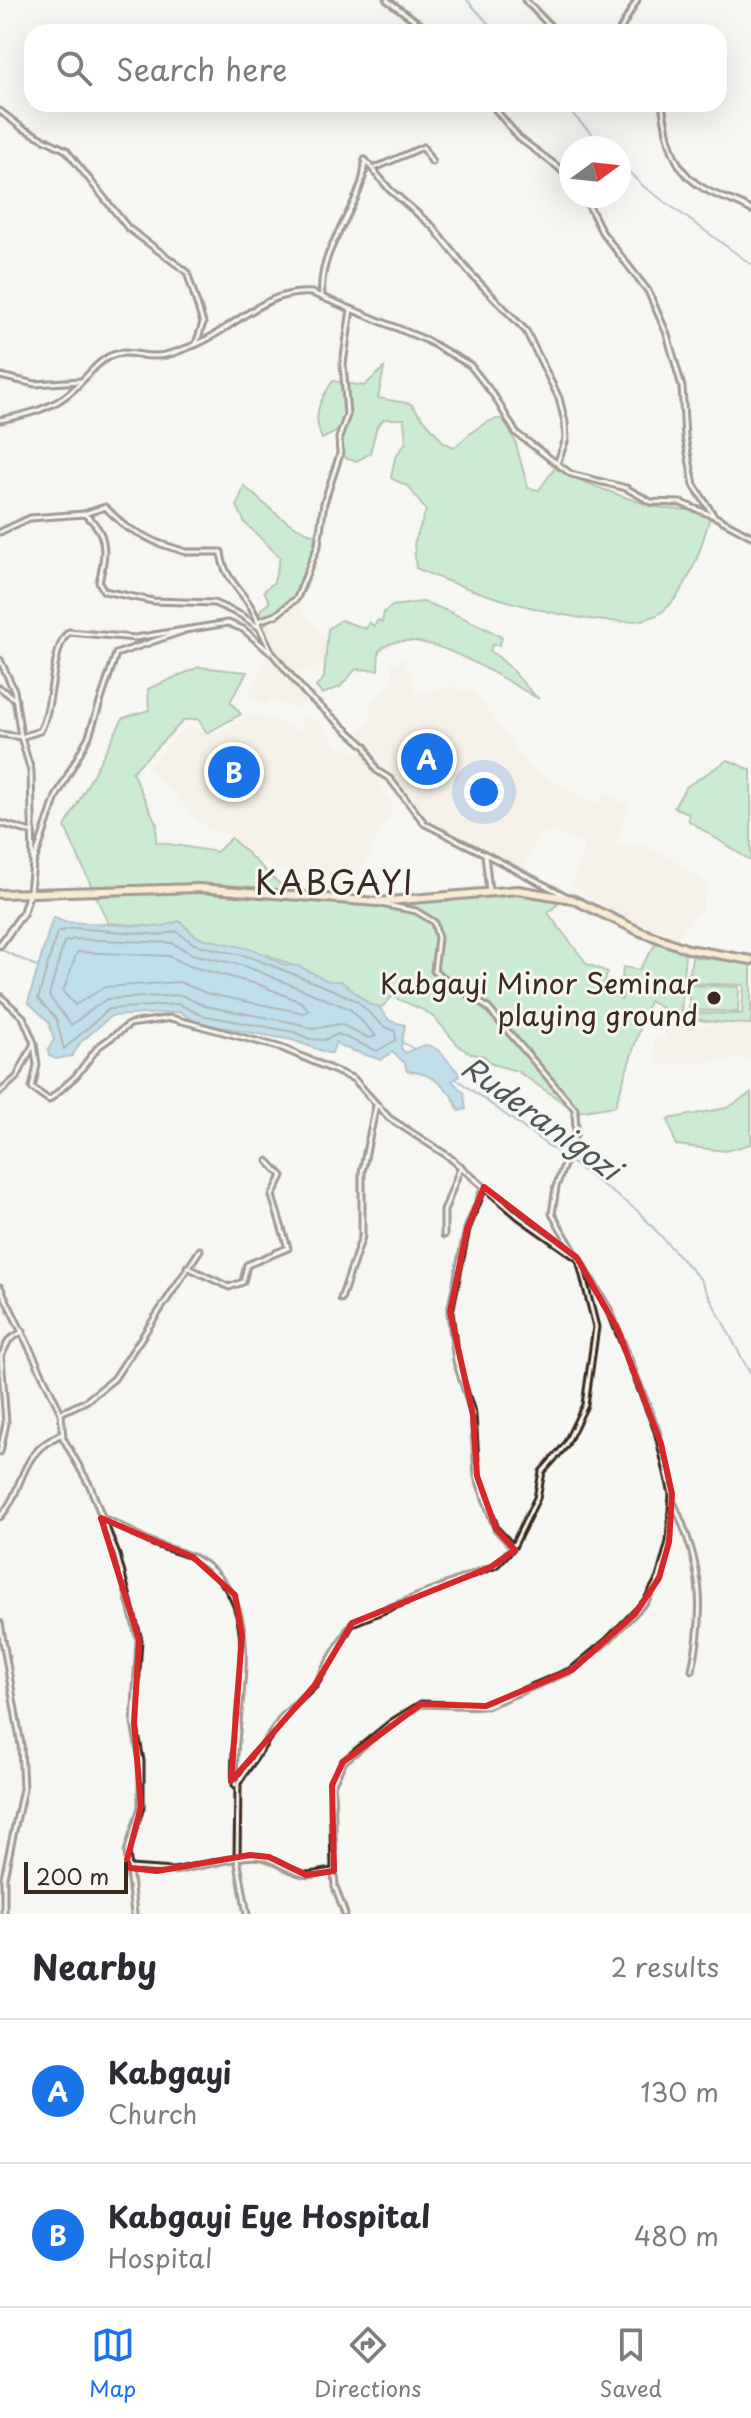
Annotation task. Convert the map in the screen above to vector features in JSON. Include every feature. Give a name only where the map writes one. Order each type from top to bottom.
[{"type":"highway","points":[[0,894],[199,888],[377,902],[518,890],[572,899],[660,940],[751,960]]},
{"type":"street","points":[[387,0],[420,24]]},
{"type":"street","points":[[525,0],[549,24]]},
{"type":"street","points":[[624,24],[637,0]]},
{"type":"street","points":[[0,111],[22,128],[66,150],[128,228],[187,272],[203,323],[196,344]]},
{"type":"street","points":[[498,112],[519,138],[559,170]]},
{"type":"street","points":[[663,112],[669,146],[679,169],[700,186],[751,210]]},
{"type":"street","points":[[375,168],[423,147],[432,162]]},
{"type":"street","points":[[322,296],[321,268],[350,205],[363,187],[365,160],[375,168],[390,190],[433,227],[470,273],[526,331],[559,398],[565,422],[566,439],[557,462]]},
{"type":"street","points":[[591,208],[609,241],[648,291],[667,334],[682,387],[691,475],[714,516]]},
{"type":"street","points":[[0,420],[41,409],[68,394],[111,355],[126,352],[164,356],[221,332],[266,302],[292,293],[322,296],[426,340],[470,365],[495,397],[516,433],[579,477],[626,488],[651,502],[681,503],[751,536]]},
{"type":"street","points":[[258,621],[276,615],[297,598],[318,545],[324,503],[340,454],[339,438],[347,415],[343,364],[351,329],[351,309]]},
{"type":"street","points":[[0,376],[35,384],[81,381]]},
{"type":"street","points":[[0,532],[30,518],[84,514],[105,507],[126,527],[158,543],[186,552],[221,552],[227,577],[248,597],[272,653]]},
{"type":"street","points":[[84,514],[98,526],[102,538],[106,562],[99,582],[104,591],[153,601],[214,603],[260,628]]},
{"type":"street","points":[[0,742],[2,734],[21,737],[36,734],[43,726],[65,634],[74,631],[135,638],[228,623],[243,629],[272,653],[307,695],[366,747],[376,770],[390,779],[425,824],[559,889],[572,899]]},
{"type":"street","points":[[33,864],[56,797],[89,736],[116,654],[186,629]]},
{"type":"street","points":[[0,660],[16,700],[21,737],[31,771],[33,864],[23,913],[0,945]]},
{"type":"street","points":[[0,688],[16,700]]},
{"type":"street","points":[[0,823],[32,832]]},
{"type":"street","points":[[485,854],[489,891]]},
{"type":"street","points":[[377,902],[409,909],[434,922],[438,938],[434,971],[488,1008],[574,1107],[576,1132],[565,1161],[552,1214],[610,1311],[661,1444],[672,1501],[691,1542],[698,1569],[700,1618],[692,1670]]},
{"type":"street","points":[[0,996],[23,1017],[34,1043],[37,1065],[32,1088],[49,1100],[55,1098],[107,1039],[130,1024],[164,1018],[282,1048],[323,1063],[354,1079],[389,1118],[461,1166],[578,1259],[596,1327],[585,1405],[565,1446],[542,1472],[537,1498],[513,1547],[491,1567],[432,1588],[352,1623],[318,1681],[283,1716],[236,1788]]},
{"type":"street","points":[[0,1092],[19,1074],[34,1043]]},
{"type":"street","points":[[341,1299],[362,1237],[362,1172],[376,1105]]},
{"type":"street","points":[[187,1267],[229,1287],[243,1282],[247,1265],[289,1246],[272,1198],[282,1176],[268,1161]]},
{"type":"street","points":[[444,1235],[444,1211],[461,1166]]},
{"type":"street","points":[[484,1187],[467,1229],[450,1317],[456,1361],[473,1415],[477,1476],[494,1525],[513,1547]]},
{"type":"street","points":[[61,1413],[86,1401],[114,1379],[200,1250]]},
{"type":"street","points":[[0,1287],[61,1413],[62,1434],[71,1458],[90,1486],[126,1582],[139,1640],[134,1723],[141,1761],[141,1807],[128,1843],[134,1914]]},
{"type":"street","points":[[0,1452],[6,1423],[1,1356],[9,1340],[23,1331]]},
{"type":"street","points":[[0,1517],[9,1505],[25,1465],[62,1434]]},
{"type":"street","points":[[345,1914],[335,1887],[332,1785],[343,1762],[392,1722],[421,1704],[486,1706],[497,1703],[566,1673],[590,1656],[635,1614],[652,1590],[669,1542],[672,1501]]},
{"type":"street","points":[[101,1518],[152,1543],[193,1557],[224,1580],[235,1595],[242,1635],[234,1753],[237,1858],[247,1914]]},
{"type":"street","points":[[0,1623],[21,1745],[23,1789],[4,1877],[4,1914]]},
{"type":"street","points":[[130,1868],[174,1871],[237,1858],[269,1857],[306,1875],[334,1871]]},
{"type":"highlighted area","points":[[484,1187],[577,1258],[618,1330],[661,1444],[672,1494],[669,1542],[659,1578],[635,1614],[572,1670],[486,1706],[421,1704],[343,1762],[332,1785],[334,1871],[306,1875],[269,1857],[250,1855],[157,1871],[130,1868],[127,1860],[141,1807],[134,1723],[139,1640],[101,1518],[193,1557],[235,1595],[242,1635],[231,1781],[315,1685],[352,1623],[491,1567],[515,1550],[496,1529],[477,1476],[473,1415],[450,1312],[467,1229]]},
{"type":"shaded area","points":[[296,601],[328,643],[324,666],[299,672],[281,663],[262,626]]},
{"type":"shaded area","points":[[267,656],[305,697],[301,711],[273,699],[264,705],[247,697]]},
{"type":"shaded area","points":[[404,659],[417,695],[449,686],[475,693],[531,768],[597,805],[606,791],[629,806],[616,841],[619,846],[638,844],[676,861],[708,885],[701,910],[676,938],[608,910],[573,885],[584,846],[560,834],[549,831],[538,836],[522,870],[437,826],[418,811],[359,731],[372,718],[370,702],[395,680],[391,665]]},
{"type":"shaded area","points":[[256,713],[299,731],[305,716],[321,722],[336,745],[362,753],[394,809],[381,828],[353,889],[315,868],[301,873],[276,868],[249,853],[225,833],[208,829],[147,768],[182,730],[194,727],[203,734],[216,736]]},
{"type":"shaded area","points":[[662,1017],[677,1017],[681,1026],[751,1024],[751,1058],[656,1066],[654,1039],[667,1038]]},
{"type":"green space","points":[[384,368],[378,398],[411,404],[444,443],[455,447],[484,424],[503,419],[515,441],[528,488],[539,490],[555,468],[651,506],[711,513],[694,566],[681,591],[663,611],[642,619],[613,621],[541,610],[503,600],[416,568],[414,544],[426,511],[409,487],[391,478],[395,458],[406,442],[404,419],[384,419],[377,426],[370,453],[357,461],[347,459],[342,453],[343,428],[322,439],[319,430],[317,415],[333,381],[364,386]]},
{"type":"green space","points":[[244,486],[286,521],[315,535],[305,589],[291,605],[262,626],[258,620],[261,609],[270,602],[264,591],[274,582],[280,557],[245,523],[237,506]]},
{"type":"green space","points":[[422,602],[464,618],[502,638],[499,645],[492,645],[490,651],[539,699],[459,655],[414,641],[394,642],[379,651],[378,670],[356,669],[340,687],[322,694],[316,687],[324,678],[328,629],[341,620],[366,629],[369,622],[374,626],[378,620],[382,622],[384,612],[392,606]]},
{"type":"green space","points":[[199,667],[247,672],[230,702],[241,714],[207,733],[198,719],[184,720],[132,772],[157,825],[156,842],[217,852],[231,838],[286,890],[375,904],[447,901],[482,891],[562,900],[548,913],[587,964],[608,972],[601,992],[622,999],[628,983],[622,977],[623,967],[639,970],[657,942],[685,951],[681,1013],[742,1014],[744,985],[688,983],[692,957],[751,963],[751,1024],[698,1020],[649,1001],[615,1106],[577,1112],[517,1071],[492,1064],[483,1055],[466,1051],[435,1018],[392,996],[382,1007],[370,1005],[341,981],[328,981],[268,955],[197,937],[179,921],[161,927],[108,923],[65,827],[123,718],[149,710],[148,689]]},
{"type":"green space","points":[[728,760],[751,770],[751,861],[689,821],[688,813],[674,807],[686,787]]},
{"type":"green space","name":"Kabgayi Minor Seminar playing ground","points":[[689,985],[739,987],[738,1012],[689,1010]]},
{"type":"green space","points":[[751,1093],[751,1144],[725,1151],[676,1145],[668,1119],[727,1108]]},
{"type":"water","points":[[53,917],[64,922],[161,927],[179,921],[197,937],[255,950],[284,965],[299,966],[328,981],[341,981],[370,1005],[378,1006],[390,1021],[405,1025],[401,1048],[405,1053],[428,1045],[442,1054],[458,1073],[459,1076],[452,1081],[464,1093],[466,1109],[459,1111],[451,1095],[433,1078],[407,1071],[405,1063],[392,1052],[381,1060],[342,1047],[336,1042],[332,1053],[328,1053],[292,1040],[198,1023],[180,1012],[111,1016],[81,1042],[72,1056],[56,1059],[49,1056],[48,1050],[54,1040],[49,1022],[28,1002]]},
{"type":"waterway","points":[[467,0],[489,24]]},
{"type":"waterway","points":[[571,112],[594,136]]},
{"type":"waterway","points":[[631,174],[751,264]]},
{"type":"waterway","name":"Ruderanigozi","points":[[0,949],[38,967]]},
{"type":"waterway","name":"Ruderanigozi","points":[[402,1042],[414,1049]]},
{"type":"waterway","name":"Ruderanigozi","points":[[455,1078],[638,1211],[700,1279],[751,1375]]},
{"type":"place","name":"Kabgayi","points":[[427,759]]},
{"type":"place","name":"Kabgayi Eye Hospital","points":[[234,772]]},
{"type":"place","name":"Kabgayi Minor Seminar playing ground","points":[[714,998]]},
{"type":"district","name":"KABGAYI","points":[[335,882]]}]
